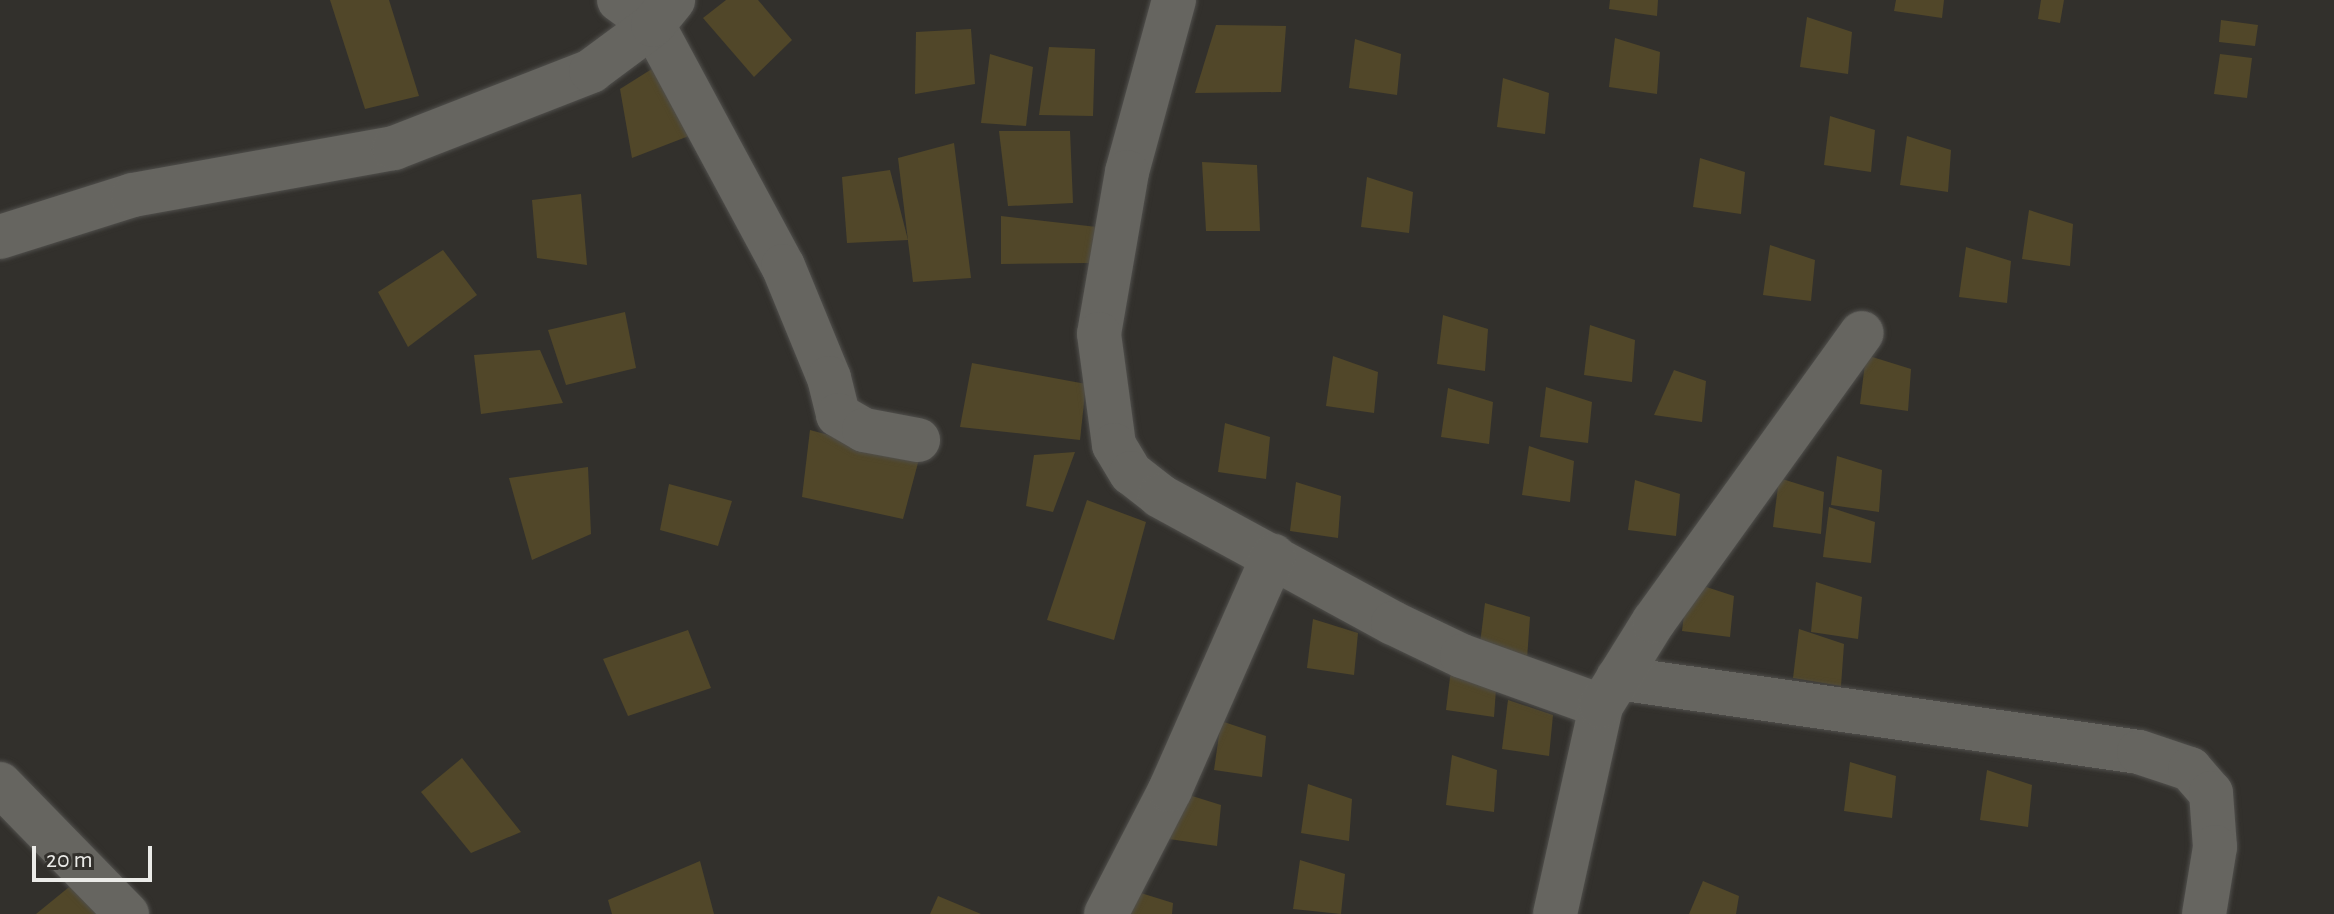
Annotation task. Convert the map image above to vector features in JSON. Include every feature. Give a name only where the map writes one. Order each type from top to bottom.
[{"type":"street","points":[[591,71],[610,0]]},
{"type":"street","points":[[1174,0],[1127,172],[1099,334],[1105,404],[1114,445],[1131,473],[1160,496],[1462,656],[1610,692],[2139,752],[2190,769],[2211,793],[2215,847],[2204,914]]},
{"type":"street","points":[[0,237],[133,195],[394,148],[591,71],[648,8],[783,266],[829,378],[838,415],[864,430],[918,440]]},
{"type":"street","points":[[1555,914],[1610,692],[1862,333]]},
{"type":"street","points":[[1106,914],[1170,790],[1273,556]]},
{"type":"street","points":[[0,784],[127,914]]},
{"type":"building","points":[[330,0],[389,0],[419,96],[365,109]]},
{"type":"building","points":[[726,0],[758,0],[792,40],[754,77],[703,18]]},
{"type":"building","points":[[1610,0],[1658,0],[1657,16],[1609,9]]},
{"type":"building","points":[[1896,0],[1944,0],[1942,18],[1894,11]]},
{"type":"building","points":[[2041,0],[2064,0],[2060,23],[2038,19]]},
{"type":"building","points":[[1807,17],[1852,32],[1848,74],[1800,67]]},
{"type":"building","points":[[2221,20],[2258,25],[2255,46],[2219,42]]},
{"type":"building","points":[[1216,25],[1286,26],[1281,92],[1195,93]]},
{"type":"building","points":[[971,29],[975,84],[915,94],[916,32]]},
{"type":"building","points":[[1615,38],[1660,52],[1657,94],[1609,87]]},
{"type":"building","points":[[1355,39],[1401,54],[1397,95],[1349,88]]},
{"type":"building","points":[[1049,47],[1095,49],[1093,116],[1039,115]]},
{"type":"building","points":[[990,54],[1033,67],[1026,126],[981,123]]},
{"type":"building","points":[[2220,54],[2252,58],[2247,98],[2214,94]]},
{"type":"building","points":[[655,67],[694,134],[632,158],[620,89]]},
{"type":"building","points":[[1503,78],[1549,93],[1545,134],[1497,127]]},
{"type":"building","points":[[1830,116],[1875,130],[1871,172],[1824,165]]},
{"type":"building","points":[[999,131],[1070,131],[1073,203],[1008,206]]},
{"type":"building","points":[[1907,136],[1951,150],[1948,192],[1900,185]]},
{"type":"building","points":[[954,143],[971,278],[913,282],[898,158]]},
{"type":"building","points":[[1700,158],[1745,172],[1741,214],[1693,207]]},
{"type":"building","points":[[1202,162],[1257,165],[1260,231],[1206,231]]},
{"type":"building","points":[[890,170],[908,240],[847,243],[842,177]]},
{"type":"building","points":[[1367,177],[1413,192],[1409,233],[1361,227]]},
{"type":"building","points":[[581,194],[587,265],[537,258],[532,200]]},
{"type":"building","points":[[2029,210],[2073,224],[2070,266],[2022,259]]},
{"type":"building","points":[[1001,216],[1097,227],[1090,263],[1001,264]]},
{"type":"building","points":[[1770,245],[1815,260],[1811,301],[1763,295]]},
{"type":"building","points":[[1966,247],[2011,261],[2007,303],[1959,297]]},
{"type":"building","points":[[443,250],[477,295],[408,347],[378,292]]},
{"type":"building","points":[[625,312],[636,368],[566,385],[548,330]]},
{"type":"building","points":[[1443,315],[1488,329],[1485,371],[1437,364]]},
{"type":"building","points":[[1590,325],[1635,340],[1632,382],[1584,375]]},
{"type":"building","points":[[540,350],[563,403],[481,414],[474,355]]},
{"type":"building","points":[[1866,355],[1911,369],[1908,411],[1860,404]]},
{"type":"building","points":[[1333,356],[1378,372],[1374,413],[1326,406]]},
{"type":"building","points":[[972,363],[1086,384],[1080,440],[960,427]]},
{"type":"building","points":[[1674,370],[1706,381],[1702,422],[1654,415]]},
{"type":"building","points":[[1546,387],[1592,402],[1588,443],[1540,437]]},
{"type":"building","points":[[1448,388],[1493,402],[1489,444],[1441,437]]},
{"type":"building","points":[[1225,423],[1270,437],[1266,479],[1218,472]]},
{"type":"building","points":[[810,430],[919,459],[903,519],[802,497]]},
{"type":"building","points":[[1529,446],[1574,461],[1570,502],[1522,495]]},
{"type":"building","points":[[1075,452],[1053,512],[1026,506],[1034,455]]},
{"type":"building","points":[[1837,456],[1882,470],[1879,512],[1831,505]]},
{"type":"building","points":[[588,467],[591,534],[532,560],[509,478]]},
{"type":"building","points":[[1779,478],[1824,492],[1821,534],[1773,527]]},
{"type":"building","points":[[1635,480],[1680,494],[1676,536],[1628,530]]},
{"type":"building","points":[[1296,482],[1341,496],[1338,538],[1290,531]]},
{"type":"building","points":[[669,484],[732,501],[718,546],[660,530]]},
{"type":"building","points":[[1087,500],[1146,522],[1114,640],[1047,620]]},
{"type":"building","points":[[1829,507],[1875,522],[1871,563],[1823,557]]},
{"type":"building","points":[[1688,581],[1734,596],[1730,637],[1682,631]]},
{"type":"building","points":[[1816,582],[1862,597],[1858,639],[1811,632]]},
{"type":"building","points":[[1485,603],[1530,617],[1527,659],[1479,652]]},
{"type":"building","points":[[1313,619],[1358,633],[1354,675],[1307,668]]},
{"type":"building","points":[[1799,629],[1844,644],[1841,686],[1793,678]]},
{"type":"building","points":[[688,630],[711,688],[628,716],[603,659]]},
{"type":"building","points":[[1452,661],[1497,675],[1494,717],[1446,710]]},
{"type":"building","points":[[1508,700],[1553,715],[1549,756],[1502,749]]},
{"type":"building","points":[[1221,721],[1266,736],[1262,777],[1214,770]]},
{"type":"building","points":[[1452,755],[1497,770],[1494,812],[1446,805]]},
{"type":"building","points":[[462,758],[521,832],[471,853],[421,792]]},
{"type":"building","points":[[1850,762],[1896,776],[1892,818],[1844,811]]},
{"type":"building","points":[[1987,770],[2032,785],[2028,827],[1980,820]]},
{"type":"building","points":[[1308,784],[1352,799],[1349,841],[1301,833]]},
{"type":"building","points":[[1189,795],[1221,805],[1217,846],[1169,839]]},
{"type":"building","points":[[1300,860],[1345,874],[1341,914],[1293,909]]},
{"type":"building","points":[[700,861],[714,914],[612,914],[608,900]]},
{"type":"building","points":[[1703,881],[1739,896],[1736,914],[1689,914]]},
{"type":"building","points":[[74,883],[105,914],[36,914]]},
{"type":"building","points":[[1128,889],[1173,903],[1172,914],[1124,914]]},
{"type":"building","points":[[938,896],[981,914],[930,914]]}]
